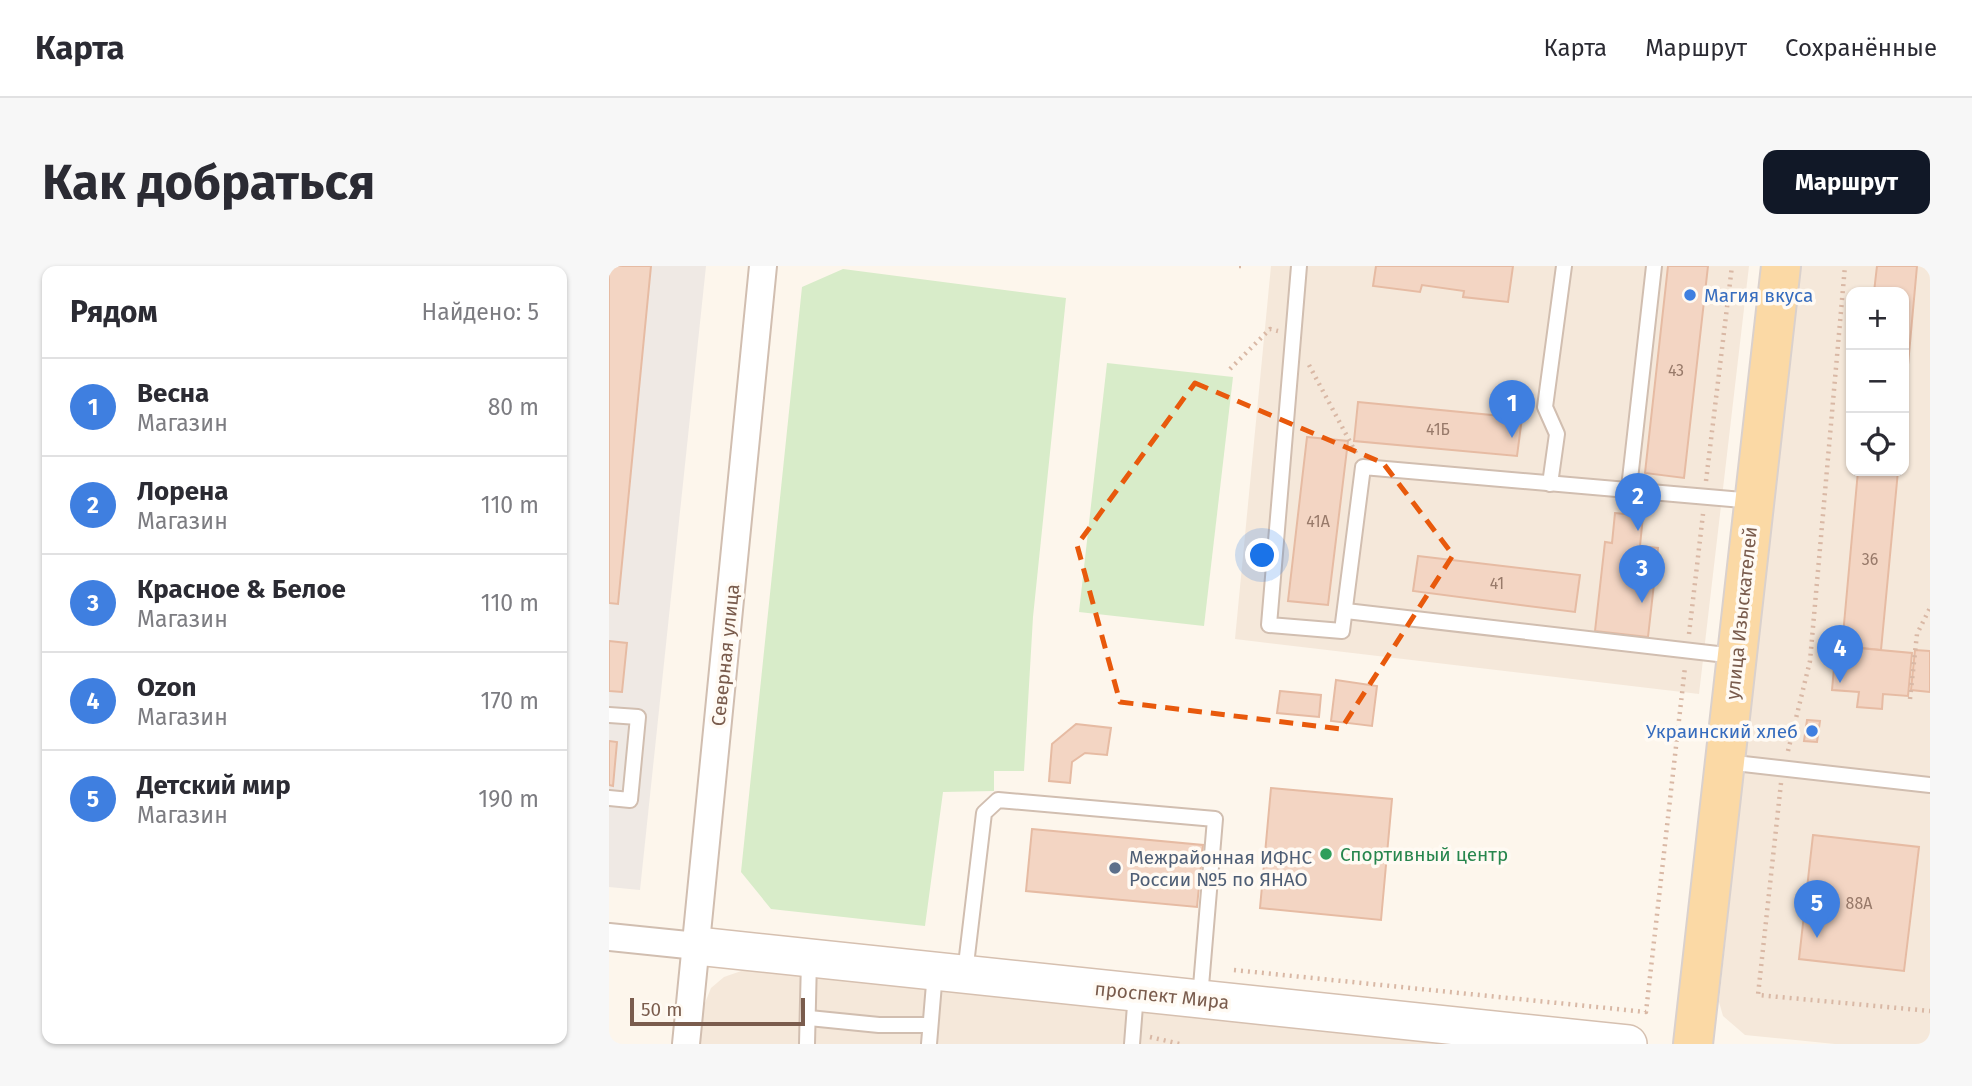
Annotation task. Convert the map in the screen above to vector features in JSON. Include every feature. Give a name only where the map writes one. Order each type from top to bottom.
[{"type":"main road","name":"улица Изыскателей","points":[[1692,1044],[1781,266]]},
{"type":"street","name":"Северная улица","points":[[686,1044],[764,266]]},
{"type":"street","points":[[609,937],[697,946]]},
{"type":"street","name":"проспект Мира","points":[[697,946],[1136,992],[1201,983],[1447,1035],[1628,1044]]},
{"type":"lane","points":[[1299,266],[1269,625],[1342,631],[1363,467],[1550,484],[1629,488],[1754,501]]},
{"type":"lane","points":[[1550,484],[1557,434],[1545,407],[1564,266]]},
{"type":"lane","points":[[1629,488],[1654,266]]},
{"type":"lane","points":[[1346,611],[1736,656]]},
{"type":"lane","points":[[609,715],[638,717],[629,800],[609,798]]},
{"type":"lane","points":[[1725,761],[1783,770],[1930,785]]},
{"type":"lane","points":[[929,1044],[930,1025],[950,973],[984,813],[998,800],[1215,819],[1201,983]]},
{"type":"lane","points":[[807,1044],[809,958]]},
{"type":"lane","points":[[1132,1039],[1136,992]]},
{"type":"lane","points":[[809,1018],[879,1025],[930,1025]]},
{"type":"path","points":[[1201,983],[1646,1012],[1731,266]]},
{"type":"path","points":[[1845,266],[1810,661],[1783,770],[1758,995],[1930,1011]]},
{"type":"path","points":[[1910,699],[1917,634],[1930,608]]},
{"type":"path","points":[[1132,1039],[1180,1044]]},
{"type":"highlighted area","points":[[1195,383],[1383,463],[1453,555],[1341,729],[1120,702],[1077,545]]},
{"type":"shaded area","points":[[609,266],[706,266],[640,890],[609,887]]},
{"type":"shaded area","points":[[1271,266],[1749,266],[1699,694],[1235,639]]},
{"type":"shaded area","points":[[1797,266],[1930,266],[1930,1044],[1835,1044],[1745,1035],[1723,1016],[1719,1002]]},
{"type":"shaded area","points":[[744,970],[1472,1044],[699,1044],[703,1008],[711,988],[724,977]]},
{"type":"green space","points":[[843,269],[1066,298],[1033,617],[1024,771],[994,771],[994,791],[943,792],[925,926],[771,909],[741,872],[802,287]]},
{"type":"green space","points":[[1107,363],[1233,377],[1204,626],[1079,612]]},
{"type":"building","points":[[609,266],[651,266],[618,604],[609,603]]},
{"type":"building","points":[[1376,266],[1513,266],[1508,302],[1463,297],[1464,291],[1422,285],[1420,292],[1373,286]]},
{"type":"building","points":[[1668,266],[1708,266],[1684,478],[1645,473]]},
{"type":"building","points":[[1877,266],[1917,266],[1909,354],[1909,287],[1875,287]]},
{"type":"building","points":[[1358,402],[1522,418],[1517,456],[1354,441]]},
{"type":"building","points":[[1307,437],[1348,441],[1328,605],[1288,601]]},
{"type":"building","points":[[1858,476],[1898,476],[1881,650],[1842,646]]},
{"type":"building","points":[[1615,513],[1643,516],[1640,546],[1658,548],[1648,637],[1595,631],[1605,542],[1612,543]]},
{"type":"building","points":[[1418,556],[1580,575],[1575,612],[1413,591]]},
{"type":"building","points":[[609,641],[627,643],[622,692],[609,691]]},
{"type":"building","points":[[1836,646],[1912,653],[1908,696],[1883,694],[1882,709],[1857,707],[1859,692],[1832,690]]},
{"type":"building","points":[[1915,650],[1930,651],[1930,692],[1911,690]]},
{"type":"building","points":[[1336,680],[1377,686],[1372,726],[1331,721]]},
{"type":"building","points":[[1280,691],[1321,695],[1319,717],[1277,713]]},
{"type":"building","name":"Украинский хлеб","points":[[1807,720],[1820,721],[1817,742],[1804,741]]},
{"type":"building","points":[[1076,724],[1111,728],[1107,755],[1085,753],[1072,762],[1070,783],[1049,781],[1052,744]]},
{"type":"building","points":[[609,741],[617,742],[613,786],[609,785]]},
{"type":"building","name":"Спортивный центр","points":[[1271,788],[1392,799],[1381,920],[1260,908]]},
{"type":"building","name":"Межрайонная ИФНС России №5 по ЯНАО","points":[[1032,829],[1203,845],[1197,907],[1026,891]]},
{"type":"building","points":[[1813,835],[1919,847],[1904,971],[1799,959]]},
{"type":"place","name":"Магия вкуса","points":[[1690,295]]},
{"type":"place","name":"Весна","points":[[1512,438]]},
{"type":"place","name":"Лорена","points":[[1638,531]]},
{"type":"place","name":"Красное & Белое","points":[[1642,603]]},
{"type":"place","name":"Ozon","points":[[1840,683]]},
{"type":"place","name":"Украинский хлеб","points":[[1812,731]]},
{"type":"place","name":"Спортивный центр","points":[[1326,854]]},
{"type":"place","name":"Межрайонная ИФНС России №5 по ЯНАО","points":[[1115,868]]},
{"type":"place","name":"Детский мир","points":[[1817,938]]}]
